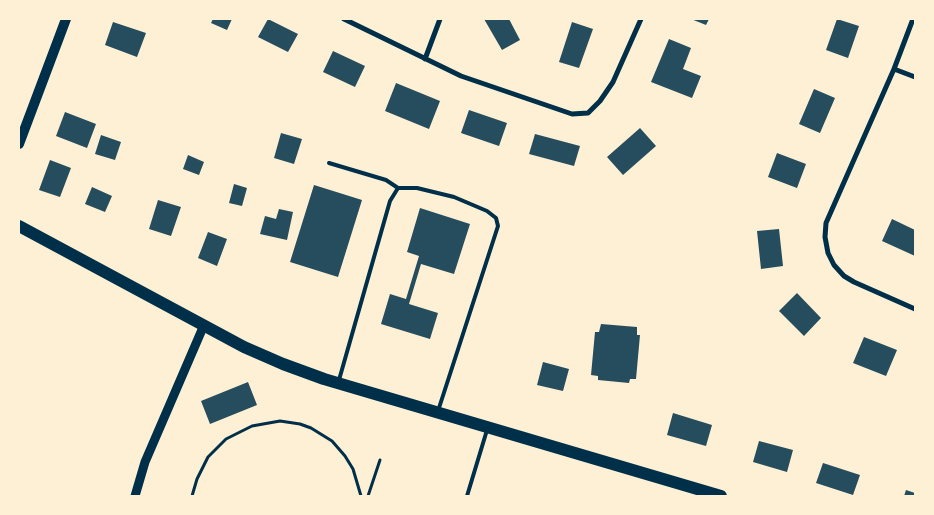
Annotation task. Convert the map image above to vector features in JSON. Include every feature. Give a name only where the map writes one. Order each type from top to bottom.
[{"type":"main road","points":[[19,144],[66,19]]},
{"type":"main road","points":[[19,226],[244,347],[283,364],[338,384],[721,496]]},
{"type":"street","points":[[344,19],[461,76],[572,114],[588,113],[600,101],[613,82],[641,19]]},
{"type":"street","points":[[425,59],[440,19]]},
{"type":"street","points":[[913,19],[894,69],[826,223],[825,237],[828,253],[834,265],[844,276],[915,309]]},
{"type":"street","points":[[894,69],[915,77]]},
{"type":"street","points":[[135,496],[145,462],[204,326]]},
{"type":"lane","points":[[329,163],[386,180],[398,188],[417,188],[454,197],[486,211],[496,218],[498,226],[437,413]]},
{"type":"lane","points":[[338,384],[390,200],[398,188]]},
{"type":"lane","points":[[468,496],[488,428]]},
{"type":"path","points":[[192,496],[197,479],[208,458],[226,439],[252,426],[280,421],[311,428],[332,441],[353,469],[361,496]]},
{"type":"path","points":[[368,496],[380,460]]},
{"type":"building","points":[[213,19],[232,19],[227,30],[211,23]]},
{"type":"building","points":[[268,19],[298,34],[288,52],[258,37]]},
{"type":"building","points":[[484,19],[509,19],[520,40],[502,50]]},
{"type":"building","points":[[691,19],[709,19],[706,25]]},
{"type":"building","points":[[837,19],[859,26],[848,58],[826,50]]},
{"type":"building","points":[[113,22],[146,33],[137,57],[105,45]]},
{"type":"building","points":[[572,22],[593,29],[579,68],[559,62]]},
{"type":"building","points":[[669,39],[691,48],[683,69],[701,76],[692,98],[651,82]]},
{"type":"building","points":[[333,51],[365,66],[355,87],[323,72]]},
{"type":"building","points":[[396,83],[440,101],[429,129],[385,111]]},
{"type":"building","points":[[814,89],[835,98],[820,133],[799,124]]},
{"type":"building","points":[[469,110],[507,123],[499,146],[461,133]]},
{"type":"building","points":[[65,112],[96,124],[87,148],[56,136]]},
{"type":"building","points":[[640,128],[656,146],[623,175],[607,157]]},
{"type":"building","points":[[281,133],[302,139],[294,164],[274,158]]},
{"type":"building","points":[[535,134],[580,146],[574,166],[529,154]]},
{"type":"building","points":[[101,135],[121,142],[115,160],[95,154]]},
{"type":"building","points":[[777,153],[806,164],[797,188],[768,177]]},
{"type":"building","points":[[188,155],[204,162],[199,175],[183,169]]},
{"type":"building","points":[[50,160],[71,168],[60,197],[39,190]]},
{"type":"building","points":[[234,184],[247,188],[242,206],[229,203]]},
{"type":"building","points":[[314,185],[362,200],[338,277],[290,262]]},
{"type":"building","points":[[92,187],[112,196],[105,212],[85,204]]},
{"type":"building","points":[[158,200],[181,207],[171,236],[149,229]]},
{"type":"building","points":[[420,208],[470,224],[454,274],[421,264],[409,304],[438,313],[430,339],[381,324],[390,294],[406,299],[419,256],[407,252]]},
{"type":"building","points":[[279,209],[293,212],[287,240],[260,234],[265,216],[276,219]]},
{"type":"building","points":[[892,219],[915,230],[915,256],[882,241]]},
{"type":"building","points":[[779,229],[783,266],[761,269],[757,231]]},
{"type":"building","points":[[208,232],[227,239],[217,266],[198,258]]},
{"type":"building","points":[[797,293],[821,318],[804,336],[779,311]]},
{"type":"building","points":[[601,324],[637,327],[637,335],[640,335],[636,379],[630,379],[629,383],[598,380],[598,376],[591,375],[595,332],[599,332]]},
{"type":"building","points":[[864,337],[897,350],[886,376],[853,363]]},
{"type":"building","points":[[543,362],[569,369],[563,391],[537,385]]},
{"type":"building","points":[[248,382],[257,405],[210,424],[201,401]]},
{"type":"building","points":[[673,413],[712,425],[706,446],[667,435]]},
{"type":"building","points":[[759,441],[793,450],[787,472],[753,462]]},
{"type":"building","points":[[823,463],[860,475],[853,495],[816,483]]},
{"type":"building","points":[[906,490],[915,493],[915,496],[904,496]]}]
